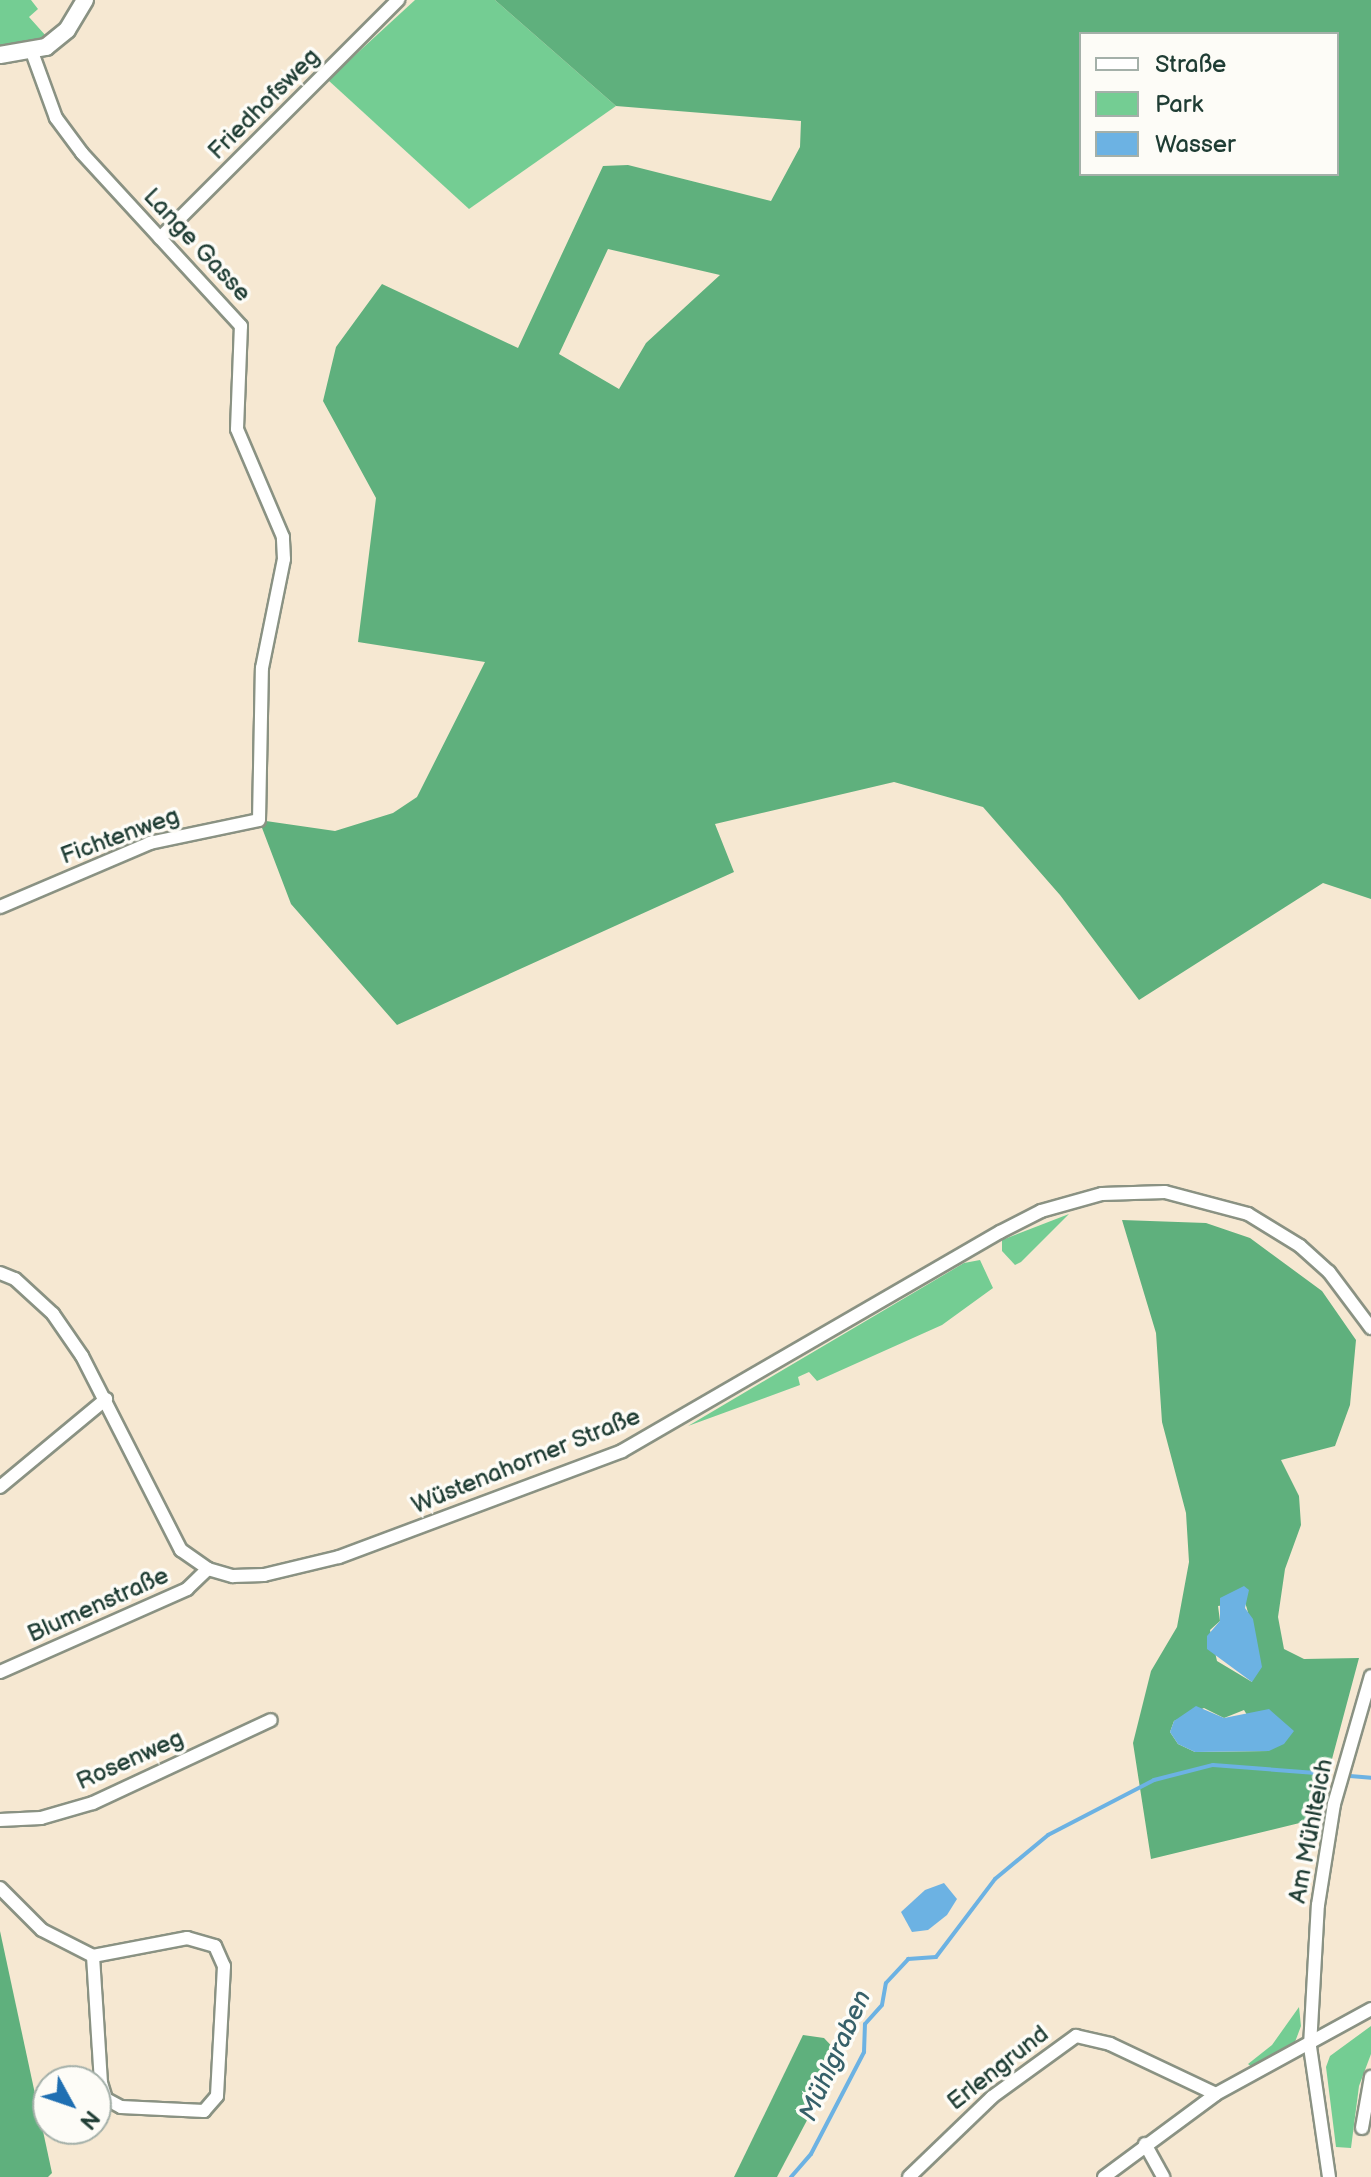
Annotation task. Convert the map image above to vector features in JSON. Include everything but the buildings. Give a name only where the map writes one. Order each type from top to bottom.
[{"type":"street","points":[[0,55],[32,52],[67,30],[85,0]]},
{"type":"street","name":"Friedhofsweg","points":[[160,238],[398,0]]},
{"type":"street","name":"Lange Gasse","points":[[32,52],[56,118],[82,153],[241,326],[237,429],[283,537],[284,559],[262,668],[259,820]]},
{"type":"street","name":"Fichtenweg","points":[[0,907],[150,843],[259,820]]},
{"type":"street","name":"Wüstenahorner Straße","points":[[0,1273],[15,1279],[53,1314],[106,1399],[168,1533],[188,1557],[208,1569],[233,1576],[264,1575],[339,1557],[622,1451],[1000,1232],[1069,1201],[1102,1194],[1165,1192],[1223,1204],[1300,1246],[1343,1288],[1371,1328]]},
{"type":"street","points":[[0,1487],[106,1399]]},
{"type":"street","name":"Blumenstraße","points":[[0,1672],[187,1589],[208,1569]]},
{"type":"street","name":"Am Mühlteich","points":[[1329,2177],[1310,2046],[1324,1854],[1371,1676]]},
{"type":"street","name":"Rosenweg","points":[[0,1820],[41,1818],[93,1803],[271,1720]]},
{"type":"street","points":[[0,1888],[42,1930],[93,1956],[187,1938],[203,1939],[221,1954],[217,2096],[204,2111],[121,2107],[106,2099],[101,2083],[93,1956]]},
{"type":"street","points":[[1104,2177],[1216,2094],[1310,2046],[1371,2009]]},
{"type":"street","name":"Erlengrund","points":[[909,2177],[992,2097],[1076,2036],[1110,2044],[1216,2094]]},
{"type":"street","points":[[1362,2128],[1371,2077]]},
{"type":"street","points":[[1145,2144],[1163,2177]]},
{"type":"green space","points":[[0,0],[31,0],[38,9],[29,17],[46,36],[25,46],[0,46]]},
{"type":"green space","points":[[415,0],[495,0],[616,106],[469,209],[328,80]]},
{"type":"green space","points":[[495,0],[1371,0],[1371,899],[1323,883],[1139,1000],[1060,895],[983,807],[894,782],[715,824],[734,872],[397,1025],[291,904],[259,820],[335,831],[393,813],[417,797],[485,662],[358,642],[376,498],[323,401],[336,347],[382,284],[518,348],[603,166],[628,165],[771,201],[800,147],[801,121],[616,106]],"holes":[[[608,249],[720,275],[646,343],[619,389],[559,354]]]},
{"type":"green space","points":[[1069,1214],[1021,1262],[1015,1265],[1002,1251],[1002,1240]]},
{"type":"green space","points":[[1122,1220],[1206,1223],[1250,1238],[1322,1291],[1356,1340],[1350,1405],[1335,1446],[1281,1460],[1299,1496],[1301,1525],[1285,1569],[1278,1617],[1284,1649],[1304,1659],[1359,1658],[1316,1819],[1151,1859],[1133,1743],[1151,1671],[1177,1627],[1189,1562],[1186,1513],[1162,1422],[1156,1333]],"holes":[[[1245,1602],[1249,1616],[1252,1682],[1217,1661],[1210,1630],[1220,1621],[1218,1606]],[[1204,1708],[1224,1718],[1244,1710],[1269,1751],[1195,1752],[1178,1744],[1170,1732],[1174,1721]]]},
{"type":"green space","points":[[980,1260],[993,1288],[942,1325],[817,1381],[809,1372],[798,1377],[800,1385],[688,1426],[964,1263]]},
{"type":"green space","points":[[0,1931],[32,2080],[32,2145],[46,2145],[52,2173],[48,2177],[0,2177]]},
{"type":"green space","points":[[1299,2007],[1301,2026],[1295,2042],[1253,2068],[1248,2064],[1272,2045]]},
{"type":"green space","points":[[1371,2026],[1371,2054],[1359,2086],[1351,2148],[1336,2147],[1326,2067],[1330,2056]]},
{"type":"green space","points":[[803,2035],[824,2038],[841,2056],[777,2177],[734,2177]]},
{"type":"water","points":[[1244,1586],[1249,1590],[1245,1608],[1253,1619],[1262,1667],[1252,1682],[1207,1649],[1207,1636],[1220,1621],[1220,1598]]},
{"type":"water","points":[[1196,1706],[1224,1718],[1269,1709],[1294,1731],[1284,1744],[1269,1751],[1195,1752],[1178,1744],[1170,1732],[1174,1721]]},
{"type":"water","points":[[944,1883],[957,1899],[947,1915],[928,1930],[912,1932],[901,1912],[925,1890]]},
{"type":"waterway","name":"Mühlgraben","points":[[791,2177],[811,2154],[864,2052],[865,2024],[882,2005],[886,1983],[908,1959],[936,1957],[995,1879],[1048,1835],[1154,1780],[1213,1765],[1329,1774]]},
{"type":"waterway","name":"Mühlgraben","points":[[1350,1776],[1371,1778]]}]
